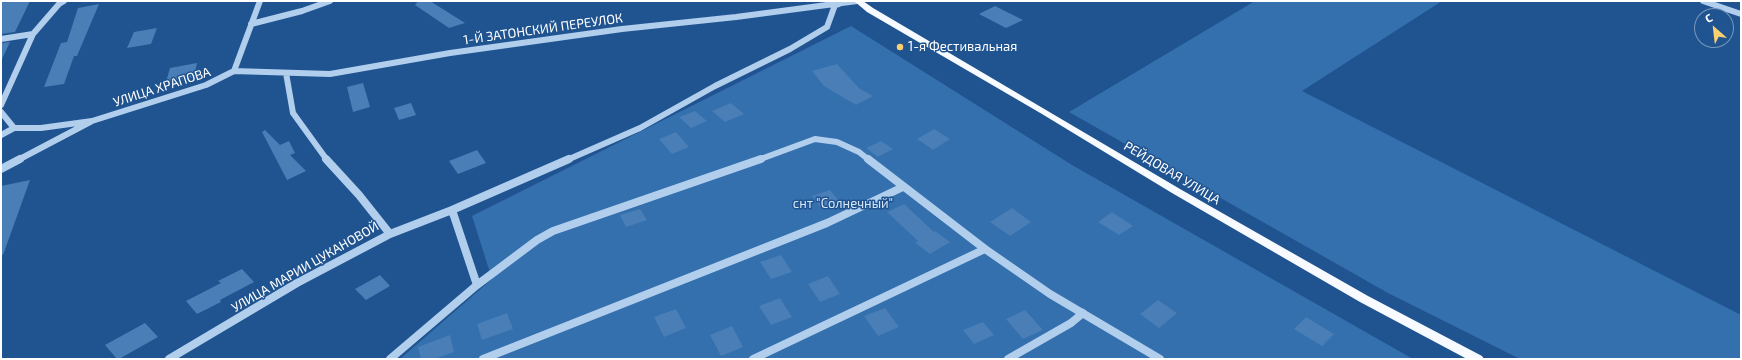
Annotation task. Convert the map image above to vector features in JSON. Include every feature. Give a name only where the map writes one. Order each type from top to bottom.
[{"type":"main road","name":"РЕЙДОВАЯ УЛИЦА","points":[[857,1],[1176,191],[1364,299],[1478,359]]},
{"type":"street","points":[[1,105],[32,34],[59,4],[64,1]]},
{"type":"street","points":[[234,71],[260,1]]},
{"type":"street","points":[[251,24],[302,11],[330,1]]},
{"type":"street","name":"1-Й ЗАТОНСКИЙ ПЕРЕУЛОК","points":[[234,71],[330,74],[450,53],[622,29],[835,5],[857,1]]},
{"type":"street","points":[[1703,1],[1741,14]]},
{"type":"street","points":[[390,234],[452,210],[640,128],[715,86],[790,48],[827,26],[835,5]]},
{"type":"street","points":[[1,40],[32,34]]},
{"type":"street","name":"УЛИЦА ХРАПОВА","points":[[92,121],[206,85],[234,71]]},
{"type":"street","name":"УЛИЦА МАРИИ ЦУКАНОВОЙ","points":[[169,359],[297,284],[390,234],[359,195],[323,156],[293,113],[286,73]]},
{"type":"street","points":[[1,112],[14,128]]},
{"type":"street","points":[[1,135],[14,128],[42,128],[92,121]]},
{"type":"street","points":[[1,169],[92,121]]},
{"type":"street","points":[[390,359],[477,285],[537,240],[553,231],[686,186],[815,139],[837,142],[859,152],[985,250],[1050,294],[1160,359]]},
{"type":"street","points":[[483,359],[642,295],[827,224],[903,187]]},
{"type":"street","points":[[452,210],[477,285]]},
{"type":"street","points":[[753,359],[985,250]]},
{"type":"street","points":[[1008,359],[1071,323],[1083,313]]},
{"type":"green space","points":[[1255,1],[1442,1],[1302,91],[1741,315],[1741,359],[1520,359],[1388,293],[1069,112]]},
{"type":"green space","name":"снт \"Солнечный\"","points":[[851,26],[1072,165],[1413,359],[400,359],[492,279],[472,216]]},
{"type":"building","points":[[1,1],[30,1],[15,32],[1,34]]},
{"type":"building","points":[[418,1],[430,1],[465,23],[449,28],[415,5]]},
{"type":"building","points":[[99,4],[77,56],[74,56],[64,84],[44,87],[61,43],[67,42],[78,8]]},
{"type":"building","points":[[995,6],[1023,20],[1006,28],[979,14]]},
{"type":"building","points":[[157,28],[151,44],[127,48],[134,32]]},
{"type":"building","points":[[10,42],[1,61],[1,43]]},
{"type":"building","points":[[197,63],[194,77],[166,82],[170,68]]},
{"type":"building","points":[[837,64],[860,89],[873,96],[856,105],[824,86],[812,71]]},
{"type":"building","points":[[363,83],[370,107],[353,112],[347,87]]},
{"type":"building","points":[[411,103],[416,115],[399,120],[394,108]]},
{"type":"building","points":[[731,103],[744,114],[725,122],[712,111]]},
{"type":"building","points":[[695,111],[707,121],[691,128],[679,117]]},
{"type":"building","points":[[934,129],[950,139],[933,150],[917,139]]},
{"type":"building","points":[[265,130],[280,145],[289,141],[295,153],[290,155],[306,171],[287,180],[262,132]]},
{"type":"building","points":[[676,132],[689,147],[672,154],[659,139]]},
{"type":"building","points":[[881,141],[893,149],[878,157],[866,148]]},
{"type":"building","points":[[477,150],[486,163],[458,174],[449,161]]},
{"type":"building","points":[[30,180],[3,255],[1,255],[1,186]]},
{"type":"building","points":[[830,190],[839,201],[821,208],[812,196]]},
{"type":"building","points":[[904,204],[934,232],[935,231],[950,242],[930,254],[915,243],[918,241],[887,212]]},
{"type":"building","points":[[1012,208],[1031,222],[1010,236],[990,222]]},
{"type":"building","points":[[640,209],[647,220],[626,227],[620,215]]},
{"type":"building","points":[[1112,212],[1133,226],[1119,235],[1098,222]]},
{"type":"building","points":[[781,255],[792,272],[771,279],[760,262]]},
{"type":"building","points":[[242,269],[254,282],[220,300],[221,302],[197,314],[186,301],[221,283],[218,281]]},
{"type":"building","points":[[380,275],[390,286],[366,300],[355,289]]},
{"type":"building","points":[[828,276],[840,294],[820,302],[808,284]]},
{"type":"building","points":[[780,298],[792,317],[771,325],[759,306]]},
{"type":"building","points":[[1158,300],[1177,313],[1159,328],[1140,314]]},
{"type":"building","points":[[885,308],[899,327],[878,336],[864,316]]},
{"type":"building","points":[[676,309],[686,328],[664,337],[654,317]]},
{"type":"building","points":[[1025,310],[1043,330],[1023,339],[1006,319]]},
{"type":"building","points":[[507,313],[513,329],[482,340],[477,324]]},
{"type":"building","points":[[1306,317],[1334,334],[1322,346],[1294,329]]},
{"type":"building","points":[[983,322],[994,335],[974,344],[963,330]]},
{"type":"building","points":[[145,323],[158,337],[119,359],[117,359],[105,345]]},
{"type":"building","points":[[732,326],[743,347],[721,356],[710,335]]},
{"type":"building","points":[[450,335],[454,352],[434,359],[421,359],[418,347]]},
{"type":"place","name":"1-я Фестивальная","points":[[900,47]]}]
